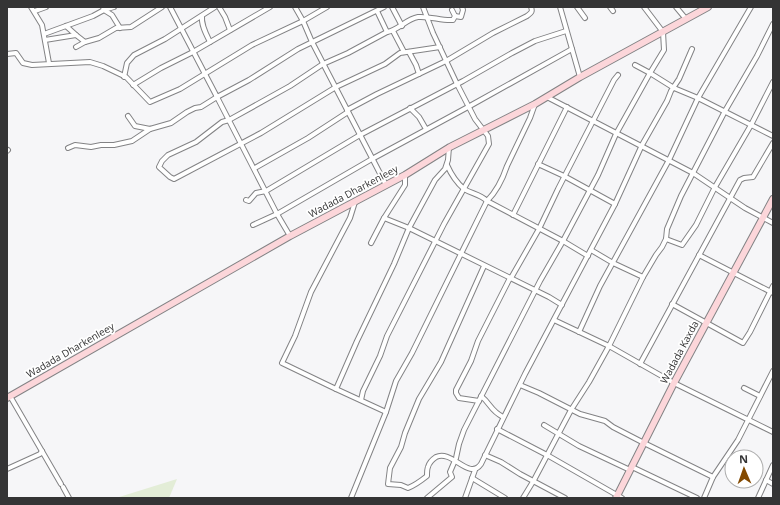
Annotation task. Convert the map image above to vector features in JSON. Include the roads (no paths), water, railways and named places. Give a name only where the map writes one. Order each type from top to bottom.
[{"type":"main road","name":"Wadada Dharkenleey","points":[[8,395],[290,236],[405,175],[450,147],[535,104],[580,77],[708,7]]},
{"type":"main road","name":"Wadada Kaxda","points":[[618,497],[674,382],[773,198]]},
{"type":"street","points":[[31,7],[35,11],[42,25],[49,63]]},
{"type":"street","points":[[35,11],[46,7]]},
{"type":"street","points":[[44,34],[66,26],[104,8],[114,7]]},
{"type":"street","points":[[76,47],[120,28],[125,29],[131,27],[162,7]]},
{"type":"street","points":[[170,7],[255,168],[277,214],[290,236]]},
{"type":"street","points":[[124,77],[127,63],[134,55],[165,39],[215,7]]},
{"type":"street","points":[[219,7],[230,30]]},
{"type":"street","points":[[133,86],[161,68],[193,52],[270,7]]},
{"type":"street","points":[[295,7],[386,185]]},
{"type":"street","points":[[7,54],[16,53],[23,63],[90,62],[103,66],[124,77],[150,102],[180,89],[193,82],[204,73],[265,38],[304,22],[327,7]]},
{"type":"street","points":[[68,148],[76,145],[91,147],[114,145],[132,141],[150,129],[172,123],[187,112],[201,107],[249,80],[283,57],[384,7]]},
{"type":"street","points":[[392,7],[402,26]]},
{"type":"street","points":[[361,400],[387,336],[435,241],[489,144],[488,136],[482,130],[456,84],[423,7]]},
{"type":"street","points":[[455,16],[461,17],[463,10],[462,7]]},
{"type":"street","points":[[255,168],[308,138],[348,111],[446,61],[493,32],[527,16],[531,13],[531,7]]},
{"type":"street","points":[[560,7],[580,77]]},
{"type":"street","points":[[577,7],[585,18]]},
{"type":"street","points":[[427,498],[452,477],[450,472],[456,458],[464,430],[535,291],[598,175],[616,134],[650,72],[664,50],[663,32],[644,7]]},
{"type":"street","points":[[676,7],[686,19]]},
{"type":"street","points":[[579,332],[590,306],[669,160],[698,98],[751,7]]},
{"type":"street","points":[[104,8],[117,21],[120,28]]},
{"type":"street","points":[[452,10],[455,16]]},
{"type":"street","points":[[377,11],[387,32]]},
{"type":"street","points":[[202,16],[204,31],[210,42]]},
{"type":"street","points":[[440,47],[406,52],[336,88],[241,144],[174,179],[159,167],[168,155],[196,142],[222,122],[229,120],[290,86],[323,64],[348,53],[387,32],[393,31],[412,19],[427,17],[450,21],[454,20],[455,16]]},
{"type":"street","points":[[523,498],[571,410],[609,346],[644,277],[666,239],[667,229],[672,216],[693,173],[773,24]]},
{"type":"street","points":[[66,26],[85,42]]},
{"type":"street","points":[[393,31],[415,63],[419,74]]},
{"type":"street","points":[[246,200],[249,200],[256,194],[266,191],[360,135],[535,41],[566,31]]},
{"type":"street","points":[[45,40],[76,35]]},
{"type":"street","points":[[253,225],[277,214],[372,159],[572,49]]},
{"type":"street","points":[[465,498],[475,470],[474,469],[478,467],[485,455],[503,417],[615,204],[642,145],[667,101],[671,91],[679,80],[692,49]]},
{"type":"street","points":[[635,65],[650,72],[674,88],[725,111],[773,136]]},
{"type":"street","points":[[479,401],[459,398],[456,390],[471,362],[478,341],[539,229],[564,176],[618,74]]},
{"type":"street","points":[[666,239],[682,245],[696,225],[715,187],[751,125],[773,82]]},
{"type":"street","points":[[547,97],[616,134],[642,145],[693,173],[730,198],[773,223]]},
{"type":"street","points":[[351,498],[386,412],[396,382],[412,353],[487,201],[492,197],[504,173],[535,104]]},
{"type":"street","points":[[513,216],[567,107]]},
{"type":"street","points":[[410,108],[419,117],[426,129]]},
{"type":"street","points":[[128,116],[135,126],[150,129]]},
{"type":"street","points":[[640,364],[742,178],[749,178],[755,174],[773,143]]},
{"type":"street","points":[[336,389],[394,264],[409,228],[435,180],[447,165],[450,147]]},
{"type":"street","points":[[538,164],[564,176],[615,204]]},
{"type":"street","points":[[447,165],[452,175],[464,188],[482,196],[487,201],[513,216],[563,241],[588,256]]},
{"type":"street","points":[[371,243],[384,218],[405,185],[405,175]]},
{"type":"street","points":[[355,202],[350,218],[311,292],[295,336],[282,363],[386,412]]},
{"type":"street","points":[[384,218],[409,228],[549,297],[562,305]]},
{"type":"street","points":[[591,250],[613,263],[644,277]]},
{"type":"street","points":[[699,255],[771,293]]},
{"type":"street","points":[[474,469],[466,467],[450,457],[440,455],[434,458],[428,467],[426,476],[408,488],[401,485],[388,484],[390,468],[401,447],[419,399],[441,362],[484,266]]},
{"type":"street","points":[[672,304],[743,343],[771,293],[773,286]]},
{"type":"street","points":[[554,320],[609,346],[674,382],[773,432]]},
{"type":"street","points":[[704,498],[713,477],[738,440],[773,371]]},
{"type":"street","points":[[520,385],[580,414],[606,421],[613,427],[713,477]]},
{"type":"street","points":[[744,388],[760,396]]},
{"type":"street","points":[[8,395],[69,498]]},
{"type":"street","points":[[481,396],[486,400],[494,412],[503,417]]},
{"type":"street","points":[[544,425],[558,434],[697,498]]},
{"type":"street","points":[[497,429],[547,455],[618,497]]},
{"type":"street","points":[[7,468],[40,454],[42,451]]},
{"type":"street","points":[[485,455],[501,462],[565,498]]},
{"type":"street","points":[[758,498],[773,465]]},
{"type":"street","points":[[472,478],[506,498]]},
{"type":"street","points":[[766,480],[773,484]]}]
